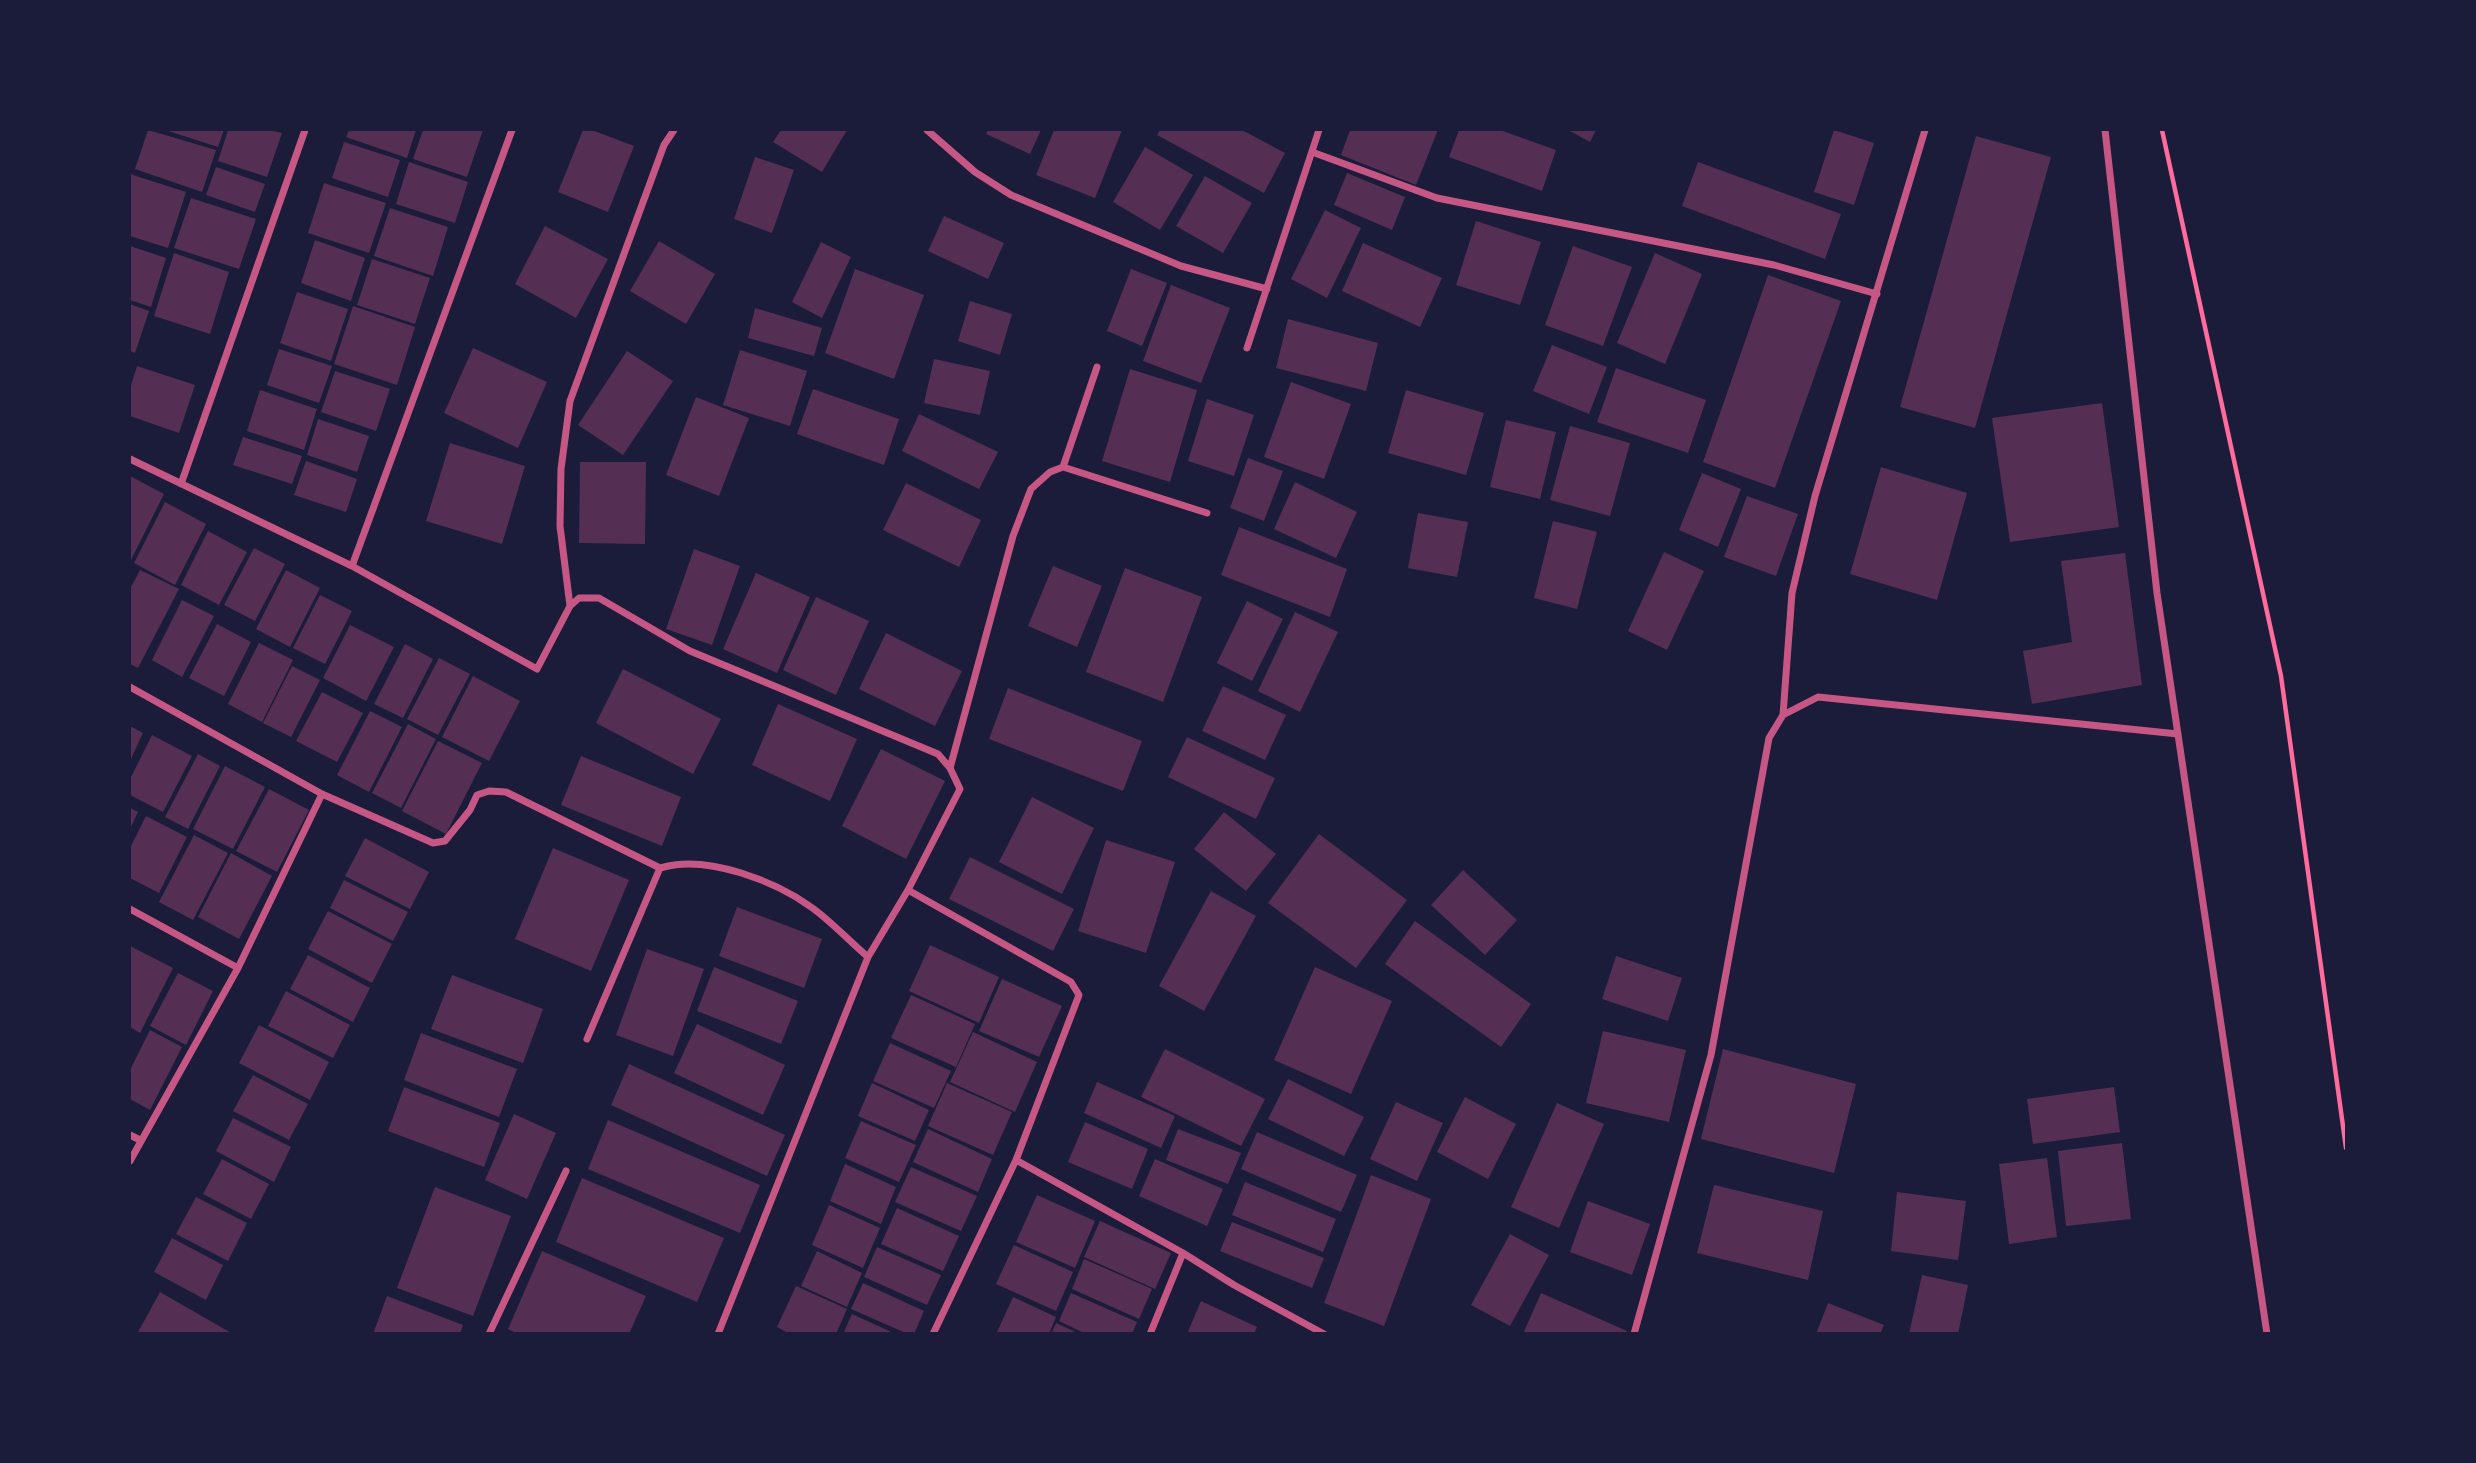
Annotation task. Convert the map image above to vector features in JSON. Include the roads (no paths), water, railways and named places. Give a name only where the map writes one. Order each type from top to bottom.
[{"type":"street","points":[[181,484],[305,130]]},
{"type":"street","points":[[352,566],[512,130]]},
{"type":"street","points":[[570,606],[560,526],[561,469],[570,401],[664,145],[674,130]]},
{"type":"street","points":[[928,130],[975,172],[1011,194],[1181,266],[1267,289]]},
{"type":"street","points":[[1247,348],[1320,130]]},
{"type":"street","points":[[1634,1334],[1711,1055],[1769,738],[1783,715],[1791,593],[1815,496],[1925,130]]},
{"type":"street","points":[[2105,130],[2157,593],[2267,1334]]},
{"type":"street","points":[[1312,152],[1437,198],[1774,265],[1877,294]]},
{"type":"street","points":[[1063,467],[1097,367]]},
{"type":"street","points":[[130,459],[352,566],[537,669],[570,606],[579,598],[599,598],[690,651],[938,754],[950,768],[960,789],[908,890],[867,957],[718,1334]]},
{"type":"street","points":[[950,768],[1013,536],[1031,489],[1050,472],[1063,467],[1208,513]]},
{"type":"street","points":[[130,687],[322,794],[433,843],[444,841],[470,810],[477,795],[489,791],[506,793],[660,868],[670,865],[697,865],[735,871],[763,880],[811,906],[867,957]]},
{"type":"street","points":[[1783,715],[1818,697],[2178,734]]},
{"type":"street","points":[[130,1161],[238,968],[322,794]]},
{"type":"street","points":[[587,1040],[660,868]]},
{"type":"street","points":[[908,890],[1071,982],[1078,991],[1078,1001],[1016,1160],[933,1334]]},
{"type":"street","points":[[130,909],[238,968]]},
{"type":"street","points":[[130,1135],[140,1140]]},
{"type":"street","points":[[1016,1160],[1324,1334]]},
{"type":"street","points":[[489,1334],[566,1171]]},
{"type":"street","points":[[1150,1334],[1183,1253]]}]
